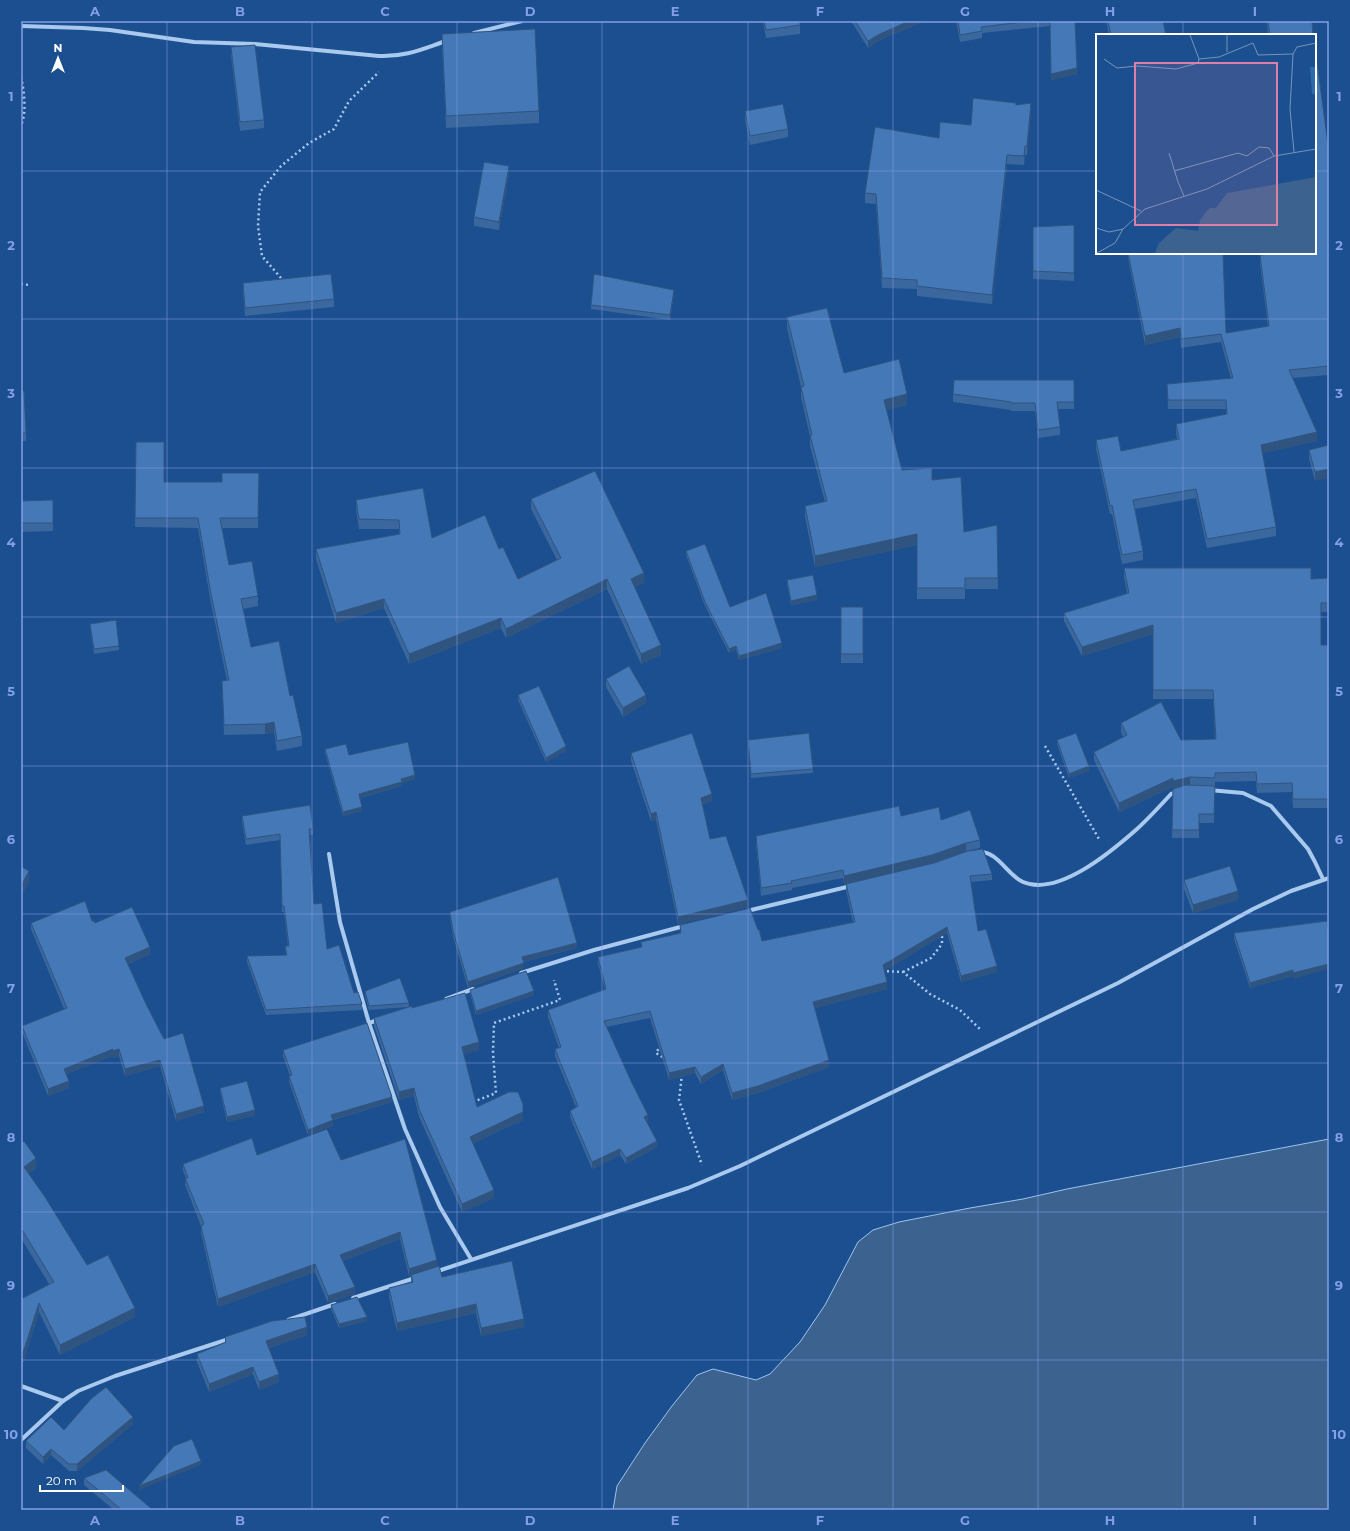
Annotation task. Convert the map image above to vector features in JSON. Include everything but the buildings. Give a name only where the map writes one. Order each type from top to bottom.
[{"type":"street","points":[[469,34],[522,21]]},
{"type":"street","points":[[21,26],[110,30],[194,42],[261,44],[395,57],[454,39]]},
{"type":"street","points":[[974,853],[985,852],[993,856],[1017,879],[1035,885],[1059,882],[1079,873],[1107,854],[1138,829],[1171,794],[1181,790]]},
{"type":"street","points":[[1206,790],[1243,793],[1271,806],[1308,849],[1323,879]]},
{"type":"street","points":[[329,854],[340,922],[369,1023],[405,1129],[422,1170],[440,1207],[471,1259]]},
{"type":"street","points":[[426,1274],[669,1195],[707,1180],[1118,983],[1253,909],[1291,891],[1329,878]]},
{"type":"street","points":[[739,913],[856,885]]},
{"type":"street","points":[[515,975],[594,950],[693,924]]},
{"type":"street","points":[[440,1001],[478,987]]},
{"type":"street","points":[[369,1023],[382,1018]]},
{"type":"street","points":[[344,1301],[419,1277]]},
{"type":"street","points":[[285,1321],[337,1304]]},
{"type":"street","points":[[21,1440],[64,1401],[78,1391],[94,1384],[233,1338]]},
{"type":"street","points":[[21,1386],[64,1401]]},
{"type":"path","points":[[281,278],[262,256],[258,226],[260,192],[281,166],[309,143],[334,129],[349,101],[395,57]]},
{"type":"path","points":[[21,77],[23,86],[24,119],[21,125]]},
{"type":"path","points":[[21,284],[29,285]]},
{"type":"path","points":[[1045,746],[1107,854]]},
{"type":"path","points":[[881,971],[903,972],[931,958],[942,944],[942,926]]},
{"type":"path","points":[[468,1104],[496,1093],[493,1052],[494,1023],[560,1000],[548,964]]},
{"type":"path","points":[[903,972],[930,994],[960,1010],[994,1043]]},
{"type":"path","points":[[664,1041],[656,1052],[669,1061]]},
{"type":"path","points":[[682,1070],[679,1100],[707,1180]]},
{"type":"water","points":[[1329,1139],[1329,1510],[613,1510],[617,1486],[645,1443],[697,1375],[713,1369],[756,1380],[770,1374],[800,1342],[825,1305],[858,1242],[873,1230],[899,1222]]}]
